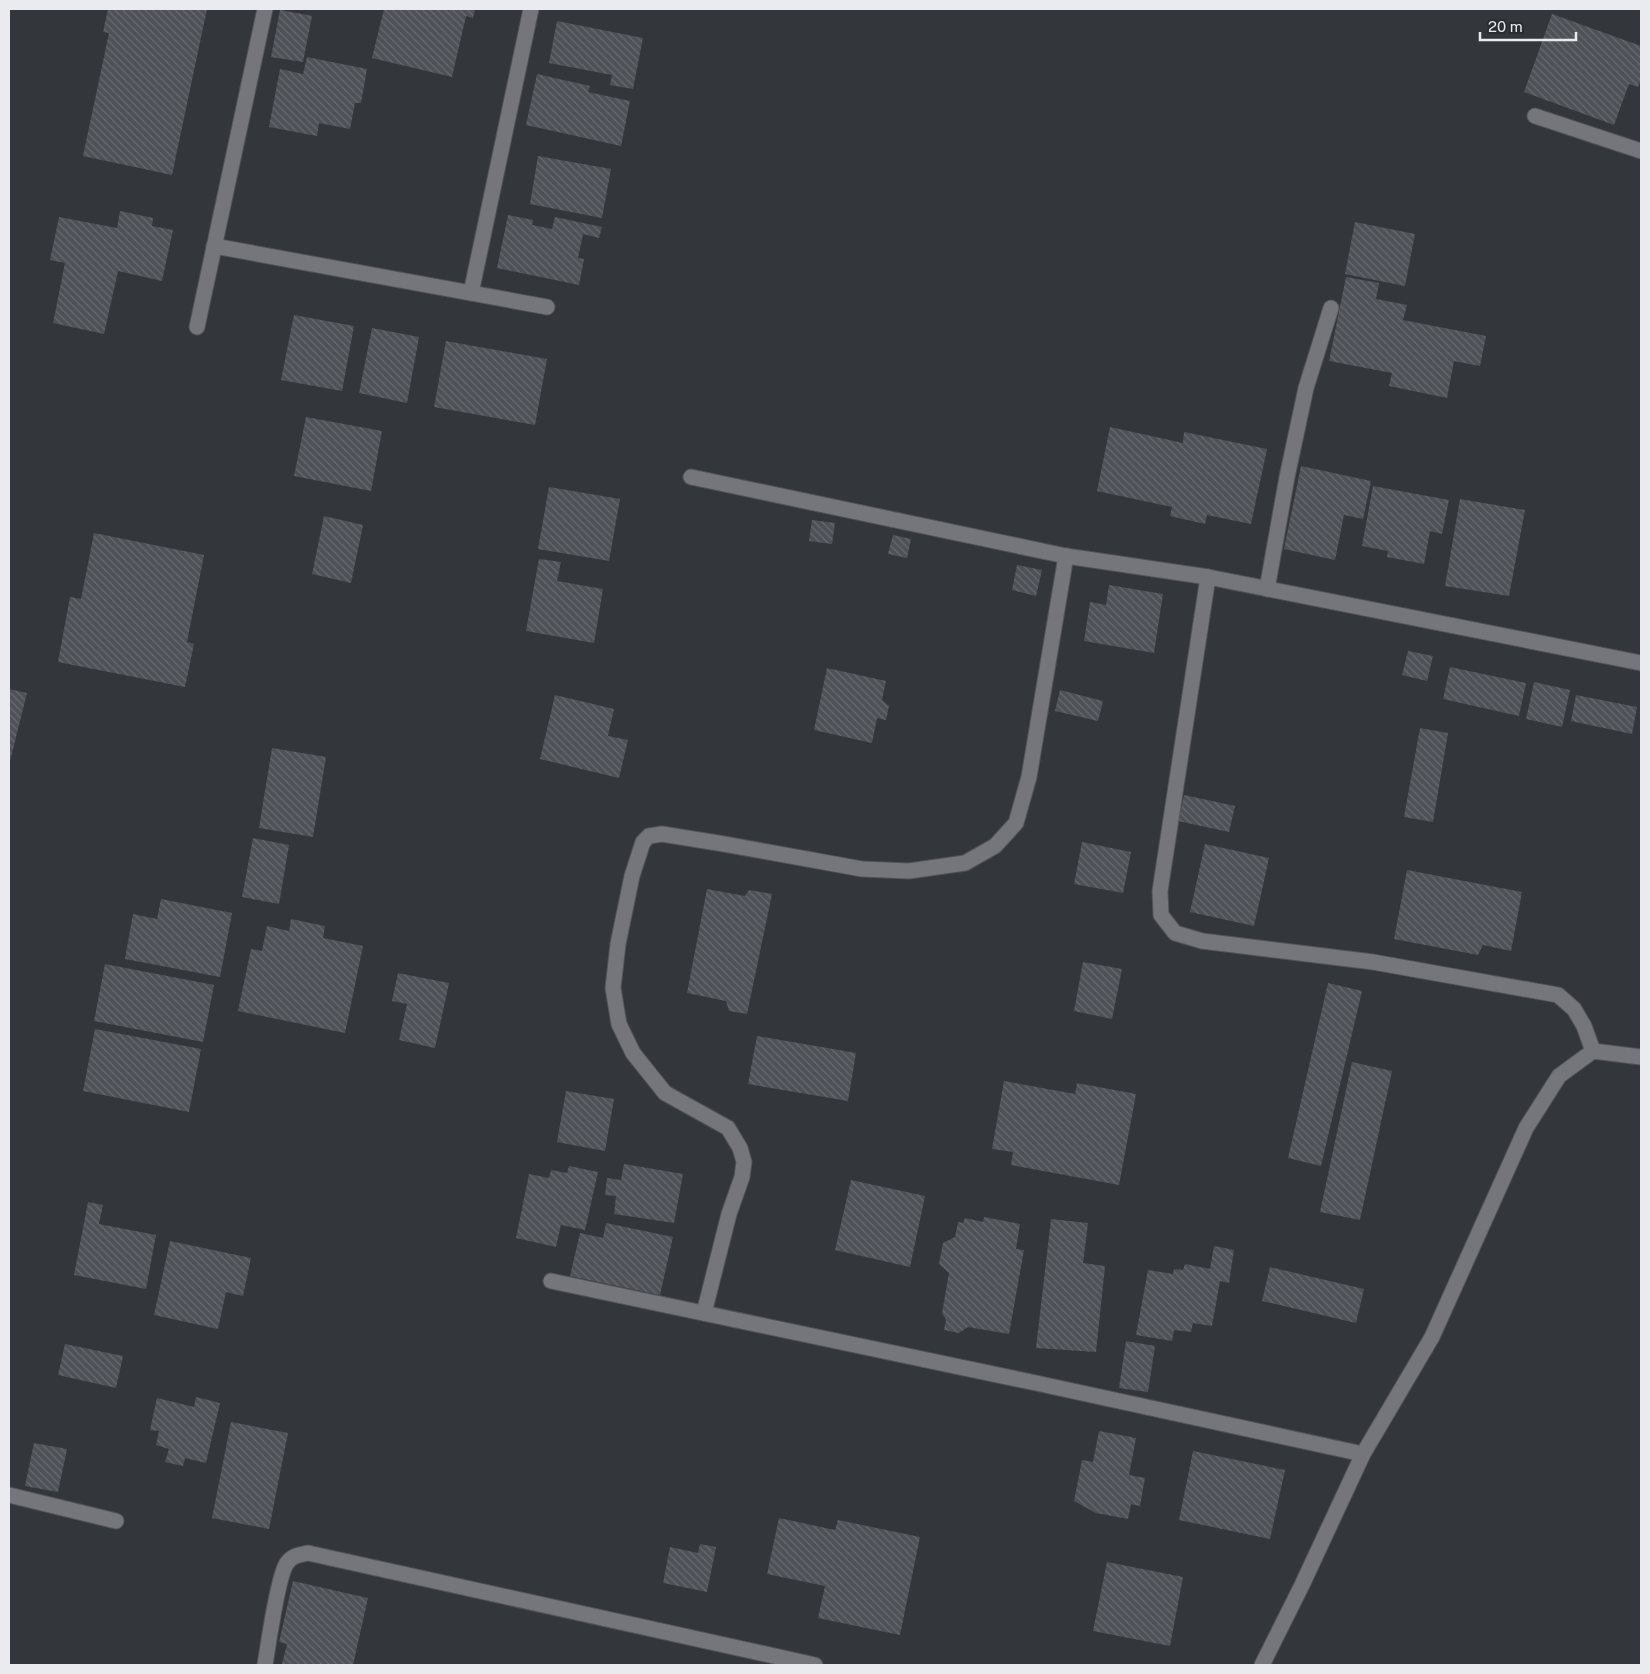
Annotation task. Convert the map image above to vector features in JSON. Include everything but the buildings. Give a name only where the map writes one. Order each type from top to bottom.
[{"type":"street","points":[[197,327],[265,9]]},
{"type":"street","points":[[471,293],[531,9]]},
{"type":"street","points":[[1535,116],[1641,151]]},
{"type":"street","points":[[214,246],[547,307]]},
{"type":"street","points":[[1267,589],[1287,477],[1306,388],[1331,308]]},
{"type":"street","points":[[691,477],[1066,556],[1208,577],[1641,663]]},
{"type":"street","points":[[704,1313],[729,1214],[742,1177],[744,1162],[740,1148],[728,1128],[666,1093],[633,1053],[618,1024],[614,988],[618,944],[632,876],[643,842],[649,836],[662,834],[862,869],[909,871],[965,863],[995,846],[1016,823],[1029,777],[1066,556]]},
{"type":"street","points":[[1208,577],[1160,891],[1161,915],[1175,933],[1202,941],[1373,962],[1558,995],[1574,1009],[1584,1026],[1593,1051]]},
{"type":"street","points":[[1262,1665],[1302,1585],[1363,1454],[1432,1337],[1526,1128],[1559,1076],[1593,1051],[1641,1057]]},
{"type":"street","points":[[551,1281],[1363,1454]]},
{"type":"street","points":[[9,1495],[116,1521]]},
{"type":"street","points":[[265,1665],[280,1581],[286,1564],[295,1555],[308,1553],[815,1665]]}]
